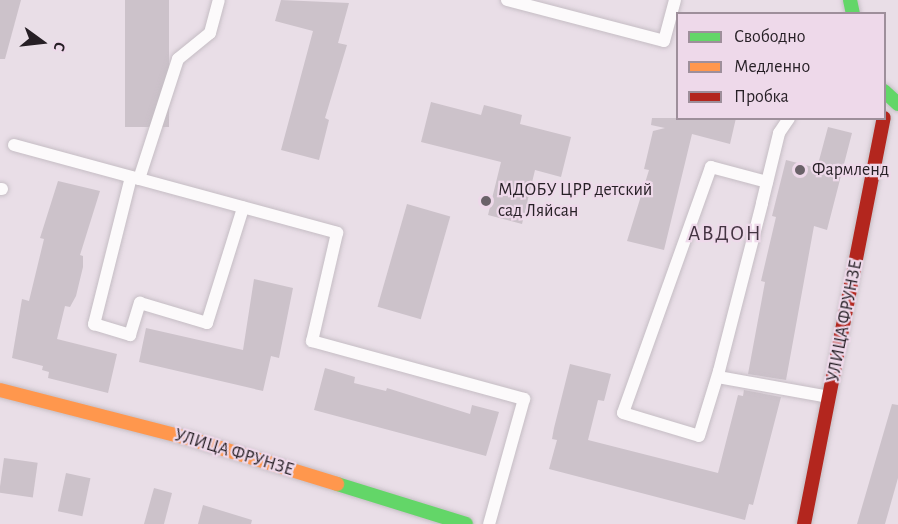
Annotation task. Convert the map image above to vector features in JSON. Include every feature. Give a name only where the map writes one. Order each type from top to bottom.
[{"type":"street","points":[[886,92],[898,104]]},
{"type":"street","name":"УЛИЦА ФРУНЗЕ","points":[[804,524],[884,120]]},
{"type":"street","name":"УЛИЦА ФРУНЗЕ","points":[[0,390],[191,440],[466,524]]},
{"type":"lane","points":[[219,0],[210,33],[178,59],[135,178],[94,324],[130,335],[140,303],[207,323],[243,208]]},
{"type":"lane","points":[[507,0],[664,41],[675,0]]},
{"type":"lane","points":[[767,182],[711,167],[623,413],[699,436],[718,377],[767,182],[779,134],[788,120]]},
{"type":"lane","points":[[14,145],[337,233],[312,341],[524,399],[489,524]]},
{"type":"lane","points":[[718,377],[830,397]]},
{"type":"building","points":[[0,0],[21,0],[5,59],[0,59]]},
{"type":"building","points":[[125,0],[169,0],[169,127],[125,127]]},
{"type":"building","points":[[281,0],[349,3],[338,43],[347,45],[325,118],[329,120],[319,160],[281,150],[313,31],[275,21]]},
{"type":"building","points":[[431,102],[481,115],[484,105],[522,115],[520,124],[571,137],[561,177],[535,170],[522,224],[488,215],[501,162],[421,142]]},
{"type":"building","points":[[652,118],[736,120],[730,144],[692,134],[664,250],[627,241],[649,170],[644,169],[653,131],[665,128],[651,125]]},
{"type":"building","points":[[828,127],[852,133],[827,230],[814,226],[786,380],[748,374],[765,282],[761,281],[776,217],[772,216],[786,160],[817,168]]},
{"type":"building","points":[[58,181],[100,191],[80,255],[83,256],[83,267],[76,296],[70,307],[65,306],[57,339],[117,354],[108,393],[48,378],[49,372],[42,370],[43,366],[12,358],[22,299],[29,301],[44,239],[40,238]]},
{"type":"building","points":[[407,204],[450,216],[421,319],[378,307]]},
{"type":"building","points":[[254,279],[293,288],[279,358],[271,356],[263,391],[139,362],[146,328],[243,350]]},
{"type":"building","points":[[570,364],[611,374],[604,401],[598,400],[588,440],[718,473],[738,395],[743,396],[744,390],[781,397],[753,505],[749,504],[745,520],[549,469],[557,440],[552,439],[554,428]]},
{"type":"building","points":[[325,368],[355,377],[354,383],[386,391],[387,388],[470,414],[472,405],[499,412],[486,456],[314,410]]},
{"type":"building","points":[[892,404],[898,405],[898,478],[885,524],[857,524]]},
{"type":"building","points":[[4,458],[38,463],[33,497],[0,493]]},
{"type":"building","points":[[66,473],[90,478],[82,516],[58,511]]},
{"type":"building","points":[[154,488],[172,493],[164,524],[144,524]]},
{"type":"building","points":[[203,505],[252,520],[251,524],[198,524]]},
{"type":"traffic: fast","points":[[850,0],[853,12]]},
{"type":"traffic: fast","points":[[886,93],[898,104]]},
{"type":"traffic: fast","points":[[337,484],[466,524]]},
{"type":"traffic: slow","points":[[0,390],[191,439],[337,484]]},
{"type":"traffic: jam","points":[[804,524],[884,120]]},
{"type":"place","name":"Фармленд","points":[[800,170]]},
{"type":"place","name":"МДОБУ ЦРР детский сад Ляйсан","points":[[486,201]]},
{"type":"district","name":"АВДОН","points":[[725,234]]}]
